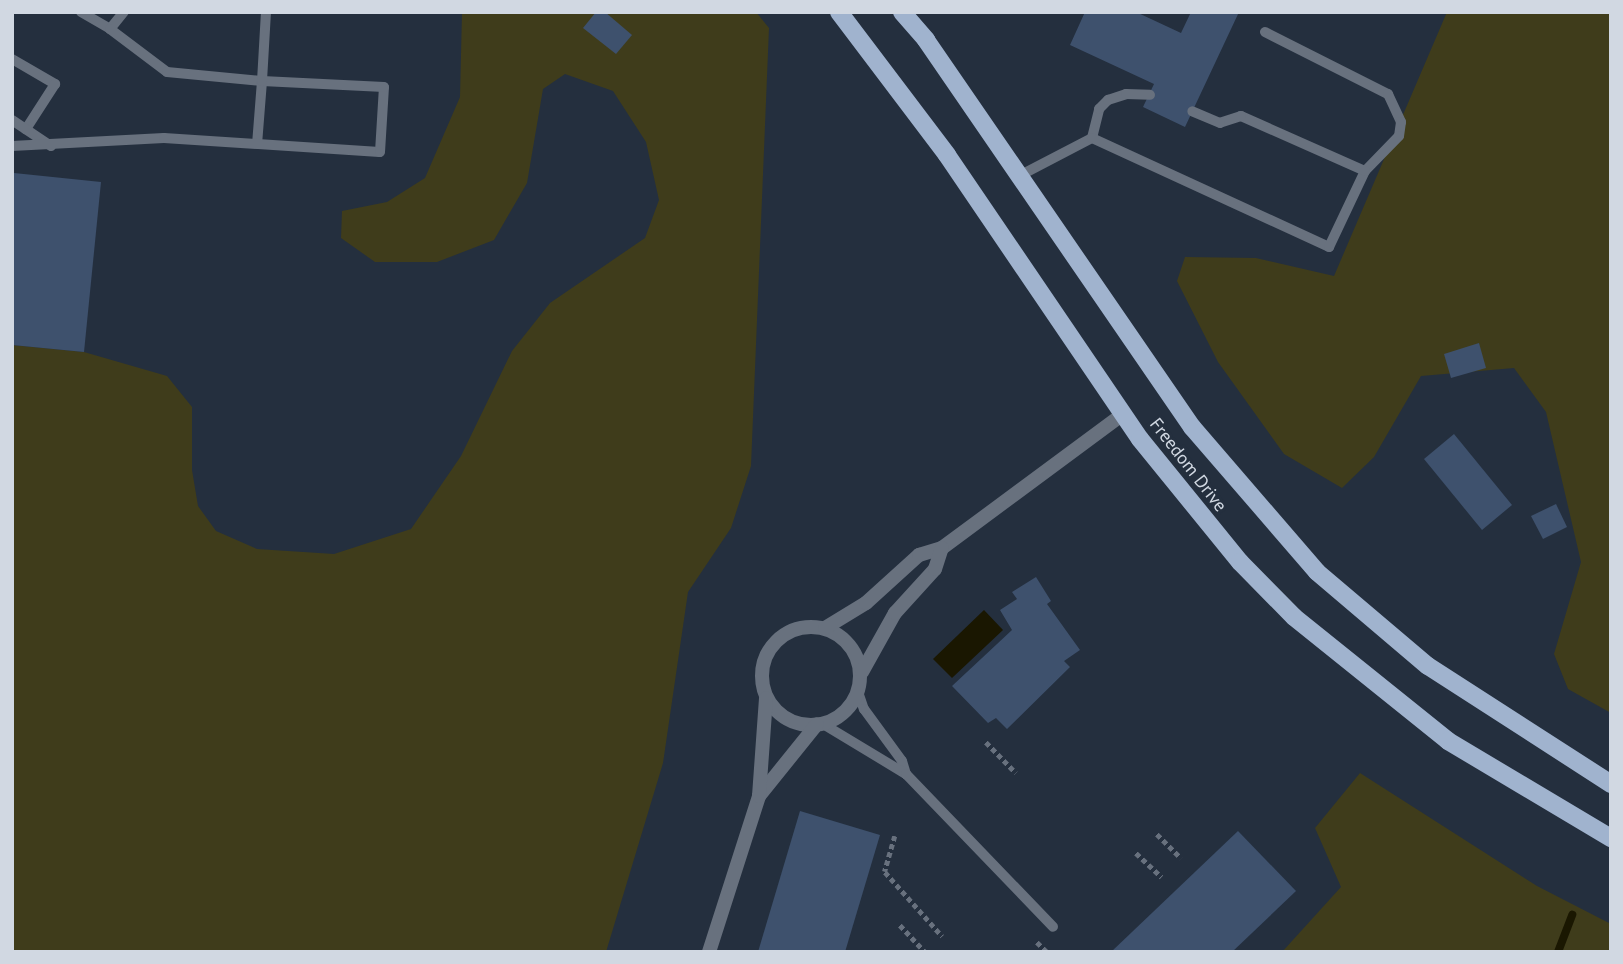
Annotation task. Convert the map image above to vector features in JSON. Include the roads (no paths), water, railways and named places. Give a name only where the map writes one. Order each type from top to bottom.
[{"type":"main road","name":"Freedom Drive","points":[[839,12],[947,155],[1123,414],[1195,512],[1294,617],[1447,741],[1611,838]]},
{"type":"main road","name":"Freedom Drive","points":[[902,12],[926,40],[1192,427],[1317,572],[1428,666],[1611,784]]},
{"type":"street","points":[[709,952],[759,796],[766,698],[762,665],[769,649],[793,629],[825,628],[866,603],[919,555],[942,548],[1123,414]]},
{"type":"street","points":[[766,698],[790,721],[820,724],[839,717],[858,692],[862,672],[895,613],[935,569],[942,548]]},
{"type":"street","points":[[825,628],[851,646],[862,672]]},
{"type":"street","points":[[759,796],[820,724]]},
{"type":"lane","points":[[12,146],[164,138],[380,152],[384,87],[262,81],[167,72],[110,29],[81,12]]},
{"type":"lane","points":[[110,29],[124,12]]},
{"type":"lane","points":[[257,144],[266,12]]},
{"type":"lane","points":[[1092,138],[1329,247],[1365,171],[1399,136],[1401,122],[1388,94],[1265,32]]},
{"type":"lane","points":[[12,59],[55,84],[26,129]]},
{"type":"lane","points":[[1020,176],[1092,138],[1099,109],[1108,100],[1126,94],[1150,94]]},
{"type":"lane","points":[[1192,111],[1220,123],[1241,116],[1365,171]]},
{"type":"lane","points":[[12,120],[51,146]]},
{"type":"lane","points":[[858,692],[864,709],[902,761],[905,774]]},
{"type":"lane","points":[[820,724],[905,774],[1053,927]]},
{"type":"waterway","points":[[1558,952],[1572,915]]}]
